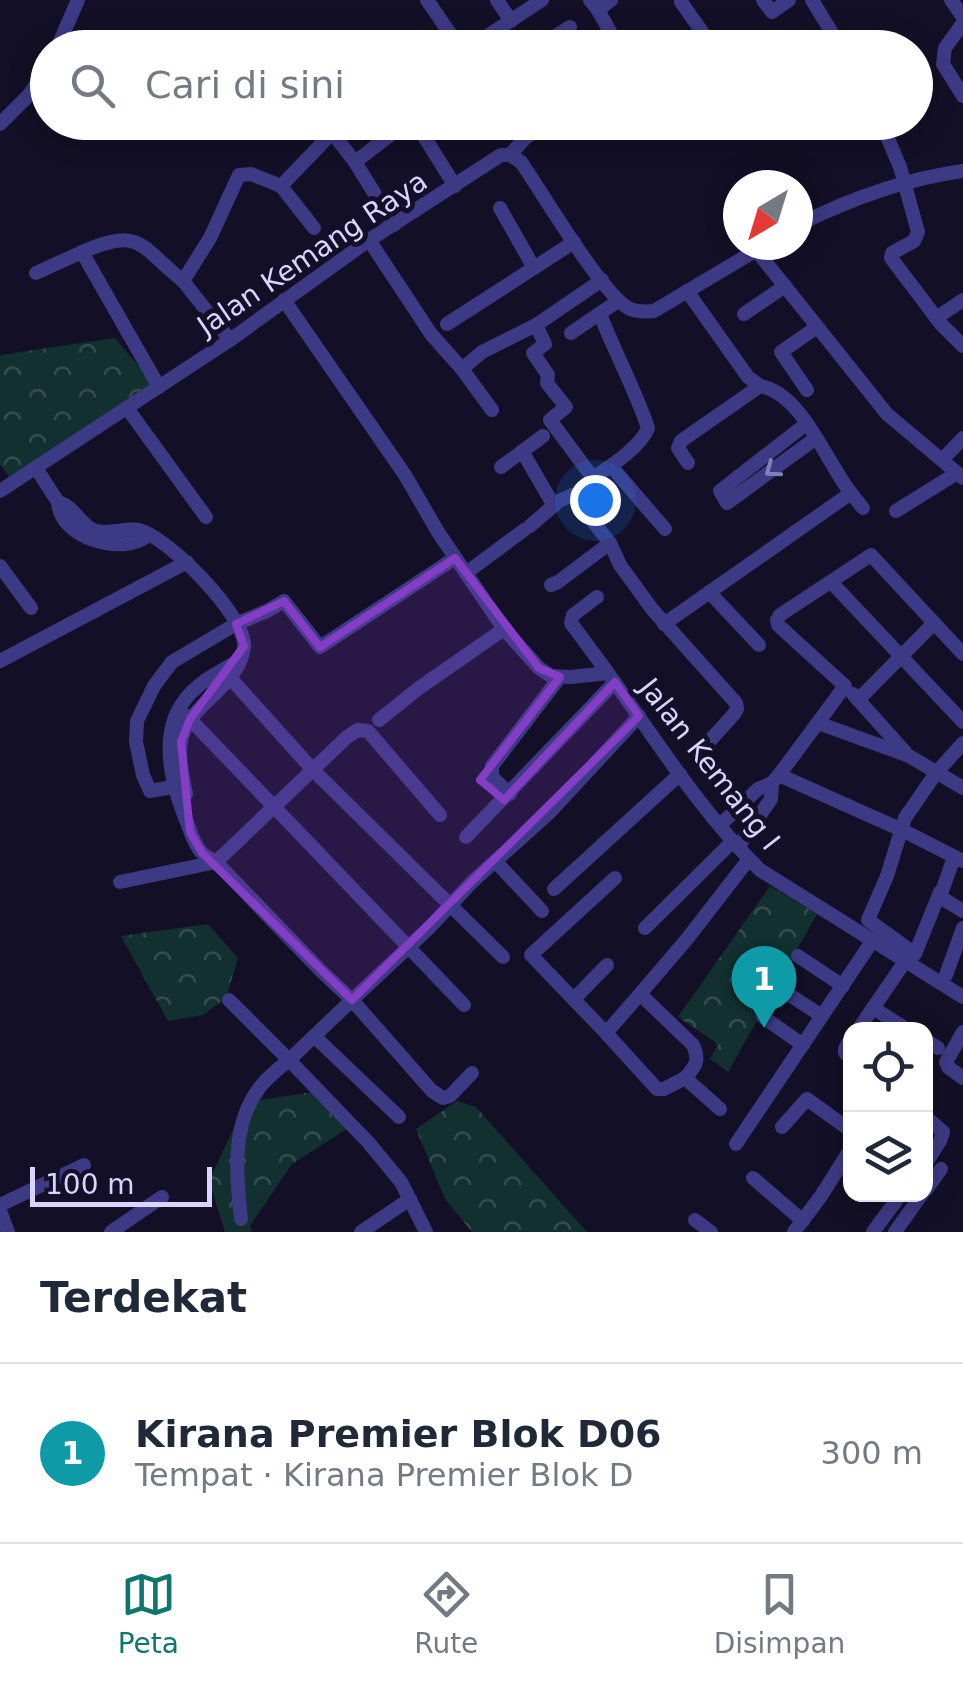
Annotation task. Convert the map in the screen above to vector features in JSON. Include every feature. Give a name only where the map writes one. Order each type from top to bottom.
[{"type":"street","points":[[66,30],[78,0]]},
{"type":"street","points":[[427,0],[448,30]]},
{"type":"street","points":[[497,0],[510,21]]},
{"type":"street","points":[[496,30],[542,0]]},
{"type":"street","points":[[609,30],[594,5],[611,0]]},
{"type":"street","points":[[763,0],[772,12],[789,0]]},
{"type":"street","points":[[812,0],[830,30]]},
{"type":"street","points":[[950,0],[963,20],[945,48],[943,64],[963,96]]},
{"type":"street","points":[[681,2],[701,30]]},
{"type":"street","points":[[565,30],[570,27]]},
{"type":"street","points":[[0,124],[30,95]]},
{"type":"street","points":[[281,186],[318,140]]},
{"type":"street","points":[[338,140],[394,225]]},
{"type":"street","points":[[355,162],[384,140]]},
{"type":"street","points":[[427,140],[454,186]]},
{"type":"street","points":[[523,140],[510,155],[521,162],[618,301],[631,309],[654,311],[740,260]]},
{"type":"street","points":[[888,140],[905,184],[918,236],[892,253],[891,258],[936,318],[963,346]]},
{"type":"street","name":"Jalan Kemang Raya","points":[[0,490],[230,340],[369,240],[501,156],[510,155]]},
{"type":"street","points":[[813,218],[856,198],[963,171]]},
{"type":"street","points":[[184,281],[210,238],[239,175],[252,174],[281,186],[314,228]]},
{"type":"street","points":[[500,208],[534,268]]},
{"type":"street","points":[[36,273],[82,252],[130,240],[184,281],[230,340]]},
{"type":"street","points":[[369,240],[432,334],[492,410]]},
{"type":"street","points":[[447,324],[574,242]]},
{"type":"street","points":[[82,252],[159,387]]},
{"type":"street","points":[[768,260],[887,414],[960,476],[896,511]]},
{"type":"street","points":[[462,368],[602,280]]},
{"type":"street","points":[[744,314],[785,286]]},
{"type":"street","points":[[687,291],[748,378],[778,392],[806,424],[863,508]]},
{"type":"street","points":[[284,300],[504,628],[539,668],[560,677]]},
{"type":"street","points":[[936,318],[963,300]]},
{"type":"street","points":[[571,334],[618,301]]},
{"type":"street","points":[[536,325],[545,344],[533,353],[548,376],[547,383],[566,408],[550,420],[593,478],[645,436],[648,428],[637,394],[600,314]]},
{"type":"street","points":[[807,390],[781,352],[817,327]]},
{"type":"street","points":[[688,462],[678,448],[681,441],[760,386]]},
{"type":"street","points":[[127,408],[206,517]]},
{"type":"street","points":[[806,424],[720,491],[727,503],[816,438]]},
{"type":"street","points":[[501,466],[543,436]]},
{"type":"street","points":[[942,460],[963,438]]},
{"type":"street","points":[[522,451],[554,506]]},
{"type":"street","points":[[611,466],[665,530]]},
{"type":"street","points":[[36,468],[58,502],[66,524],[92,535],[141,530],[165,544],[220,599],[242,633],[244,646],[238,661],[226,673],[192,692],[170,735],[169,749],[186,820],[202,853],[216,862],[352,1000],[432,1091],[443,1098],[450,1096],[472,1073]]},
{"type":"street","points":[[664,624],[851,493]]},
{"type":"street","points":[[466,573],[572,495],[610,543],[627,576],[664,624],[736,703],[737,709],[696,756]]},
{"type":"street","points":[[551,585],[610,543]]},
{"type":"street","points":[[909,756],[845,686],[778,625],[780,614],[870,556],[963,654]]},
{"type":"street","points":[[179,786],[150,790],[136,742],[138,721],[154,686],[172,662],[284,601],[320,647],[455,558]]},
{"type":"street","points":[[0,662],[187,562]]},
{"type":"street","points":[[0,566],[31,608]]},
{"type":"street","points":[[830,582],[963,722]]},
{"type":"street","points":[[708,592],[759,645]]},
{"type":"street","points":[[466,837],[510,794],[612,678],[571,623],[573,615],[597,597]]},
{"type":"street","points":[[858,700],[934,623]]},
{"type":"street","points":[[379,720],[504,628]]},
{"type":"street","points":[[226,673],[313,770],[502,957]]},
{"type":"street","points":[[510,794],[492,777],[492,766],[560,677]]},
{"type":"street","name":"Jalan Kemang I","points":[[560,677],[612,678],[720,825],[770,878],[963,996]]},
{"type":"street","points":[[720,825],[758,789],[775,779],[845,686]]},
{"type":"street","points":[[184,714],[464,1005]]},
{"type":"street","points":[[241,1220],[236,1160],[248,1108],[258,1090],[549,813],[640,716]]},
{"type":"street","points":[[818,723],[909,756],[963,788]]},
{"type":"street","points":[[120,882],[216,862],[347,736],[358,730],[368,731],[440,815]]},
{"type":"street","points":[[775,779],[902,830],[958,859],[915,954],[868,920],[902,830],[905,818],[936,773],[963,743]]},
{"type":"street","points":[[554,889],[680,774]]},
{"type":"street","points":[[606,1032],[687,940],[771,799],[775,779]]},
{"type":"street","points":[[645,928],[740,849]]},
{"type":"street","points":[[496,862],[542,911]]},
{"type":"street","points":[[615,878],[531,955],[656,1089],[664,1089],[686,1078],[697,1065],[698,1055],[693,1044],[640,994]]},
{"type":"street","points":[[940,892],[946,902],[963,911]]},
{"type":"street","points":[[946,975],[963,928]]},
{"type":"street","points":[[736,1144],[873,940]]},
{"type":"street","points":[[798,956],[843,986]]},
{"type":"street","points":[[864,1022],[906,960]]},
{"type":"street","points":[[574,1000],[607,966]]},
{"type":"street","points":[[780,988],[822,1016]]},
{"type":"street","points":[[229,1000],[381,1156],[401,1182],[426,1232]]},
{"type":"street","points":[[874,1008],[896,1022]]},
{"type":"street","points":[[763,1017],[803,1045]]},
{"type":"street","points":[[963,1032],[946,1062],[963,1078]]},
{"type":"street","points":[[314,1036],[399,1116]]},
{"type":"street","points":[[686,1078],[720,1108]]},
{"type":"street","points":[[782,1127],[806,1099],[843,1125]]},
{"type":"street","points":[[933,1123],[943,1132],[933,1152]]},
{"type":"street","points":[[752,1178],[799,1227],[843,1161]]},
{"type":"street","points":[[6,1232],[0,1208],[84,1166]]},
{"type":"street","points":[[933,1180],[941,1170]]},
{"type":"street","points":[[110,1232],[162,1197]]},
{"type":"street","points":[[360,1232],[410,1199]]},
{"type":"street","points":[[873,1232],[895,1202]]},
{"type":"street","points":[[895,1232],[917,1202]]},
{"type":"street","points":[[695,1220],[711,1232]]},
{"type":"highlighted area","points":[[455,558],[539,668],[560,677],[480,780],[504,800],[615,682],[639,716],[352,1000],[202,853],[190,832],[181,742],[190,719],[244,646],[236,624],[284,601],[320,647]]},
{"type":"green space","points":[[115,338],[153,383],[11,479],[0,465],[0,355]]},
{"type":"green space","points":[[770,886],[817,914],[728,1072],[710,1059],[718,1044],[678,1017]]},
{"type":"green space","points":[[208,924],[238,958],[226,998],[203,1015],[168,1021],[121,936]]},
{"type":"green space","points":[[321,1091],[348,1128],[292,1164],[250,1226],[252,1232],[225,1232],[209,1181],[246,1102]]},
{"type":"green space","points":[[457,1101],[476,1107],[587,1232],[472,1232],[445,1199],[416,1129]]},
{"type":"place","name":"Kirana Premier Blok D06","points":[[764,1028]]}]
